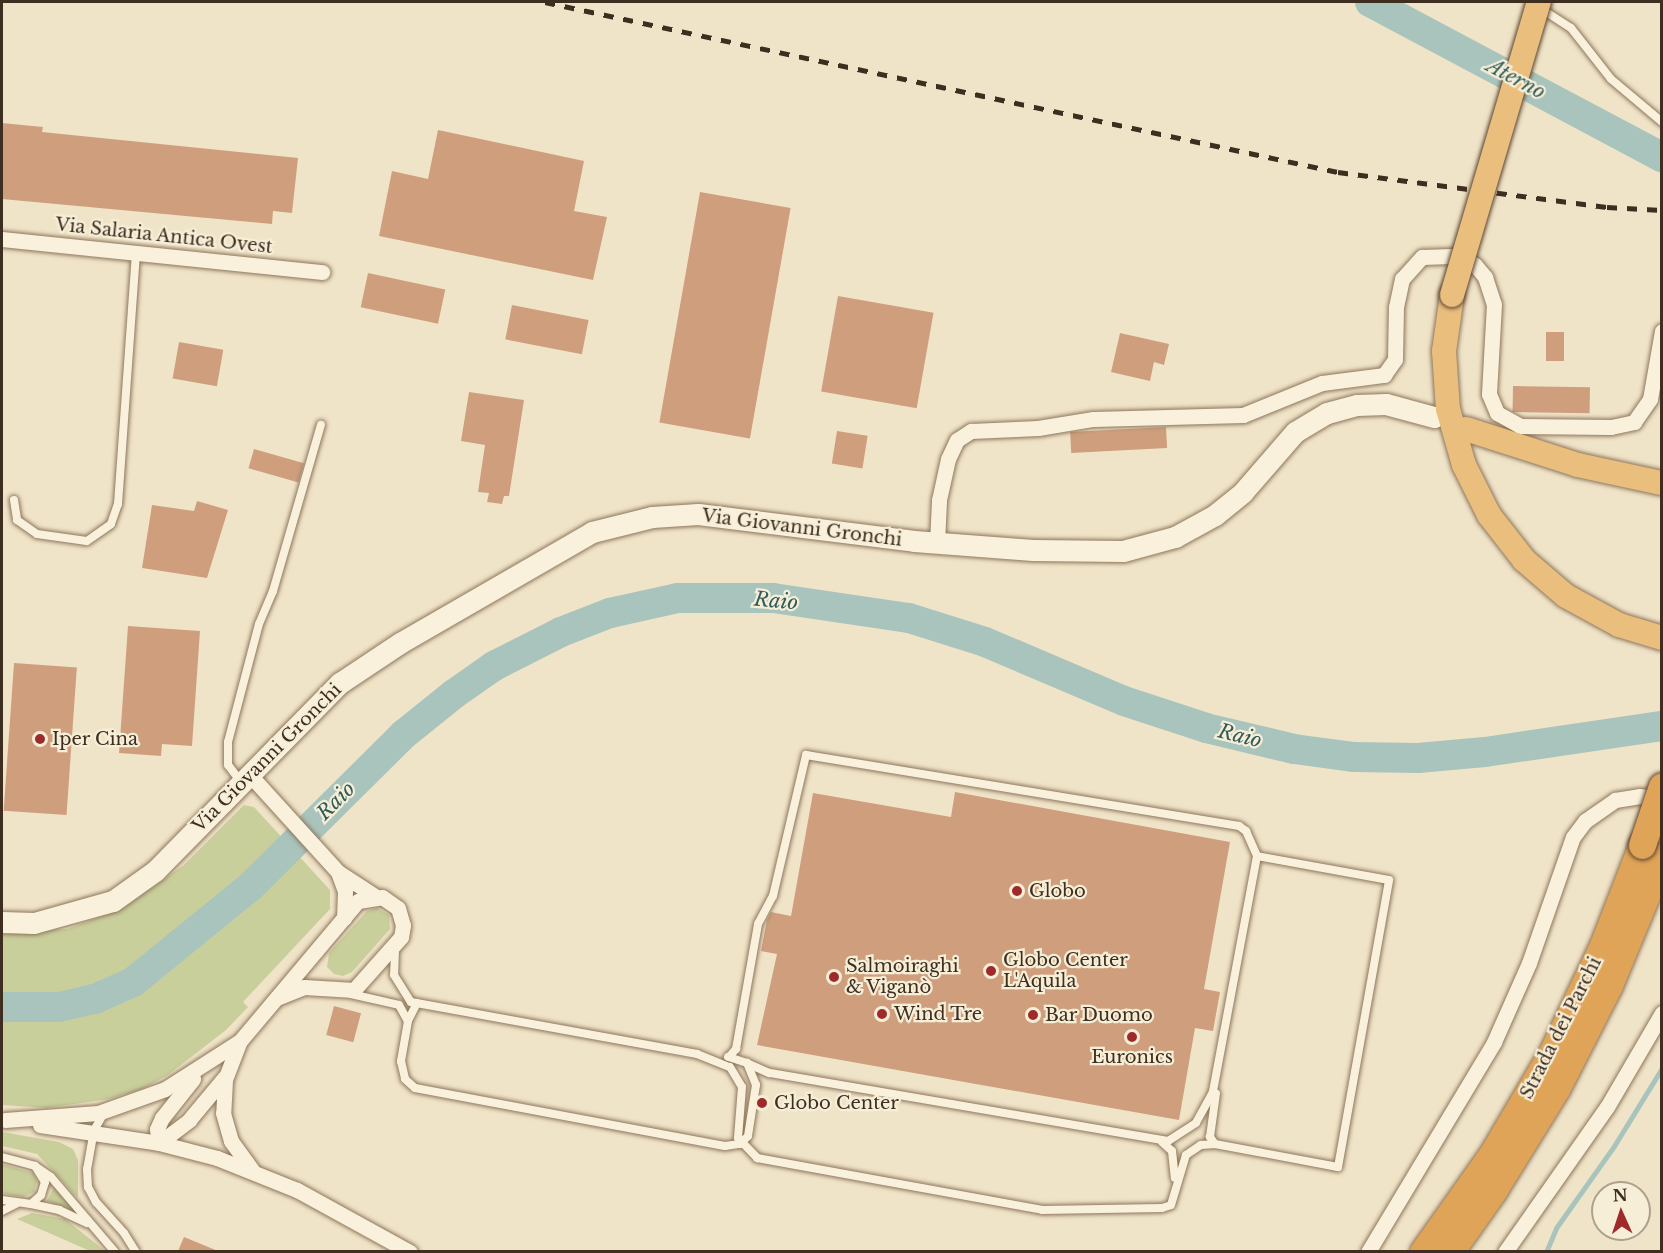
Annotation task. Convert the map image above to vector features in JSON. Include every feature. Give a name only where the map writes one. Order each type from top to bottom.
[{"type":"highway","points":[[1539,2],[1452,296],[1444,351],[1448,409],[1464,465],[1489,515],[1524,560],[1566,596],[1618,625],[1662,638]]},
{"type":"highway","points":[[1466,429],[1578,465],[1661,483]]},
{"type":"highway","name":"Strada dei Parchi","points":[[1450,1251],[1499,1182],[1562,1079],[1609,985],[1652,851],[1662,786]]},
{"type":"highway","name":"Strada dei Parchi","points":[[1423,1251],[1493,1153],[1553,1051],[1652,851]]},
{"type":"main road","name":"Via Giovanni Gronchi","points":[[2,922],[34,923],[113,901],[155,871],[318,702],[366,665],[549,554],[612,526],[663,516],[721,515],[937,543],[1090,552],[1144,548],[1175,537],[1215,515],[1252,482],[1295,432],[1327,413],[1357,405],[1386,404],[1434,417]]},
{"type":"street","name":"Via Salaria Antica Ovest","points":[[2,238],[322,272]]},
{"type":"street","points":[[937,543],[939,500],[948,459],[957,440],[971,431],[1038,428],[1093,419],[1243,415],[1322,382],[1388,373],[1395,359],[1400,284],[1410,266],[1422,257],[1459,256],[1475,265],[1485,277],[1494,304],[1489,394],[1497,413],[1520,426],[1611,427],[1634,422],[1646,409],[1652,394],[1662,331]]},
{"type":"street","points":[[246,779],[272,799],[338,872],[375,896],[389,900],[398,908],[403,925],[401,937],[359,986],[334,990],[304,987],[278,998]]},
{"type":"street","points":[[1368,1251],[1494,1042],[1529,963],[1573,837],[1585,821],[1616,800],[1639,796],[1662,799]]},
{"type":"street","points":[[338,872],[345,891],[344,918]]},
{"type":"street","points":[[3,1120],[108,1111],[149,1097],[215,1059],[240,1041],[358,901],[375,896]]},
{"type":"street","points":[[315,951],[314,969],[334,990]]},
{"type":"street","points":[[1505,1251],[1607,1107],[1662,1013]]},
{"type":"street","points":[[240,1041],[228,1070],[223,1098],[225,1127],[238,1153],[254,1172]]},
{"type":"street","points":[[159,1143],[157,1129],[165,1112],[215,1059]]},
{"type":"street","points":[[159,1143],[205,1103],[228,1070]]},
{"type":"street","points":[[3,1120],[159,1143],[254,1172],[325,1204],[404,1250]]},
{"type":"lane","points":[[1532,2],[1571,28],[1611,79],[1662,122]]},
{"type":"lane","points":[[14,500],[14,512],[21,525],[45,536],[87,540],[111,524],[118,504],[136,252]]},
{"type":"lane","points":[[246,779],[228,765],[227,747],[259,624],[273,591],[321,425]]},
{"type":"lane","points":[[729,1057],[736,1049],[757,929],[773,896],[806,755],[1239,826],[1246,831],[1257,856],[1218,1073],[1210,1137],[1215,1144]]},
{"type":"lane","points":[[417,1004],[408,1021],[401,1068],[415,1088],[725,1146],[765,1161],[1062,1213],[1162,1208],[1171,1204],[1183,1162],[1190,1151],[1215,1144],[1338,1167],[1389,880],[1257,856]]},
{"type":"lane","points":[[401,937],[393,957],[394,975],[405,997],[417,1004]]},
{"type":"lane","points":[[334,990],[396,1004],[417,1004],[697,1054],[729,1057],[769,1073],[1162,1142],[1176,1138],[1196,1124],[1218,1073]]},
{"type":"lane","points":[[396,1004],[405,1010],[408,1021]]},
{"type":"lane","points":[[697,1054],[730,1066],[741,1081],[736,1132],[740,1144],[748,1153]]},
{"type":"lane","points":[[725,1146],[740,1144],[748,1136],[755,1098],[754,1077],[747,1063]]},
{"type":"lane","points":[[108,1111],[94,1134],[87,1169],[90,1192],[136,1251]]},
{"type":"lane","points":[[1162,1142],[1172,1151],[1175,1189]]},
{"type":"lane","points":[[2,1157],[35,1166],[51,1177],[115,1251]]},
{"type":"lane","points":[[31,1204],[39,1198],[45,1186],[44,1176],[35,1166]]},
{"type":"lane","points":[[2,1200],[68,1213],[95,1229]]},
{"type":"lane","points":[[2,1211],[18,1204]]},
{"type":"green space","points":[[244,805],[254,807],[330,890],[330,909],[243,1002],[248,1007],[226,1030],[168,1075],[142,1089],[109,1099],[47,1108],[2,1105],[2,934],[67,929],[122,909],[184,865]]},
{"type":"green space","points":[[377,908],[389,915],[390,929],[352,972],[343,976],[334,974],[327,967],[329,953],[367,911]]},
{"type":"green space","points":[[2,1132],[59,1142],[73,1149],[78,1160],[78,1198],[37,1154],[2,1146]]},
{"type":"green space","points":[[2,1164],[33,1173],[37,1181],[34,1192],[23,1197],[2,1193]]},
{"type":"green space","points":[[54,1187],[76,1210],[47,1201]]},
{"type":"green space","points":[[32,1213],[65,1219],[105,1251],[90,1251],[17,1219]]},
{"type":"building","points":[[2,123],[43,127],[42,132],[298,158],[292,213],[273,211],[272,224],[2,199]]},
{"type":"building","points":[[438,130],[584,161],[574,211],[607,217],[593,280],[379,236],[392,171],[428,179]]},
{"type":"building","points":[[700,192],[791,208],[750,438],[659,422]]},
{"type":"building","points":[[368,273],[445,289],[438,324],[361,307]]},
{"type":"building","points":[[838,296],[934,313],[917,408],[821,392]]},
{"type":"building","points":[[512,305],[589,320],[582,354],[505,339]]},
{"type":"building","points":[[1546,332],[1564,332],[1564,361],[1546,361]]},
{"type":"building","points":[[1120,333],[1169,344],[1164,365],[1154,362],[1150,381],[1111,372]]},
{"type":"building","points":[[179,342],[223,350],[217,386],[173,378]]},
{"type":"building","points":[[1513,386],[1590,387],[1590,413],[1513,412]]},
{"type":"building","points":[[469,392],[524,400],[509,496],[504,496],[502,504],[487,502],[489,493],[478,492],[485,445],[461,441]]},
{"type":"building","points":[[1166,427],[1167,448],[1071,453],[1070,432]]},
{"type":"building","points":[[837,431],[868,436],[862,468],[832,464]]},
{"type":"building","points":[[254,449],[304,463],[298,483],[248,468]]},
{"type":"building","points":[[197,501],[228,510],[207,578],[142,568],[152,505],[194,511]]},
{"type":"building","points":[[128,626],[200,631],[192,746],[162,744],[161,756],[119,753]]},
{"type":"building","name":"Iper Cina","points":[[14,663],[77,667],[67,815],[4,811]]},
{"type":"building","name":"Globo Center L'Aquila","points":[[955,792],[1230,842],[1204,989],[1220,992],[1213,1031],[1195,1028],[1179,1120],[757,1045],[777,954],[761,951],[767,920],[771,912],[791,916],[813,793],[951,817]]},
{"type":"building","points":[[334,1006],[361,1013],[353,1042],[326,1035]]},
{"type":"building","points":[[184,1237],[218,1251],[178,1251]]},
{"type":"waterway","name":"Aterno","points":[[1370,2],[1662,157]]},
{"type":"waterway","name":"Raio","points":[[2,1007],[59,1007],[95,999],[133,982],[250,887],[403,735],[454,694],[494,666],[561,632],[610,613],[678,598],[773,598],[909,618],[985,642],[1124,701],[1206,728],[1294,749],[1354,757],[1418,758],[1485,752],[1662,726]]},
{"type":"waterway","points":[[1546,1252],[1556,1228],[1614,1146],[1662,1068]]},
{"type":"railway","points":[[545,2],[1338,172],[1607,207],[1662,210]]},
{"type":"place","name":"Iper Cina","points":[[40,739]]},
{"type":"place","name":"Globo","points":[[1017,891]]},
{"type":"place","name":"Globo Center L'Aquila","points":[[991,971]]},
{"type":"place","name":"Salmoiraghi & Viganò","points":[[834,977]]},
{"type":"place","name":"Wind Tre","points":[[882,1014]]},
{"type":"place","name":"Bar Duomo","points":[[1033,1015]]},
{"type":"place","name":"Euronics","points":[[1132,1037]]},
{"type":"place","name":"Globo Center","points":[[762,1103]]}]
